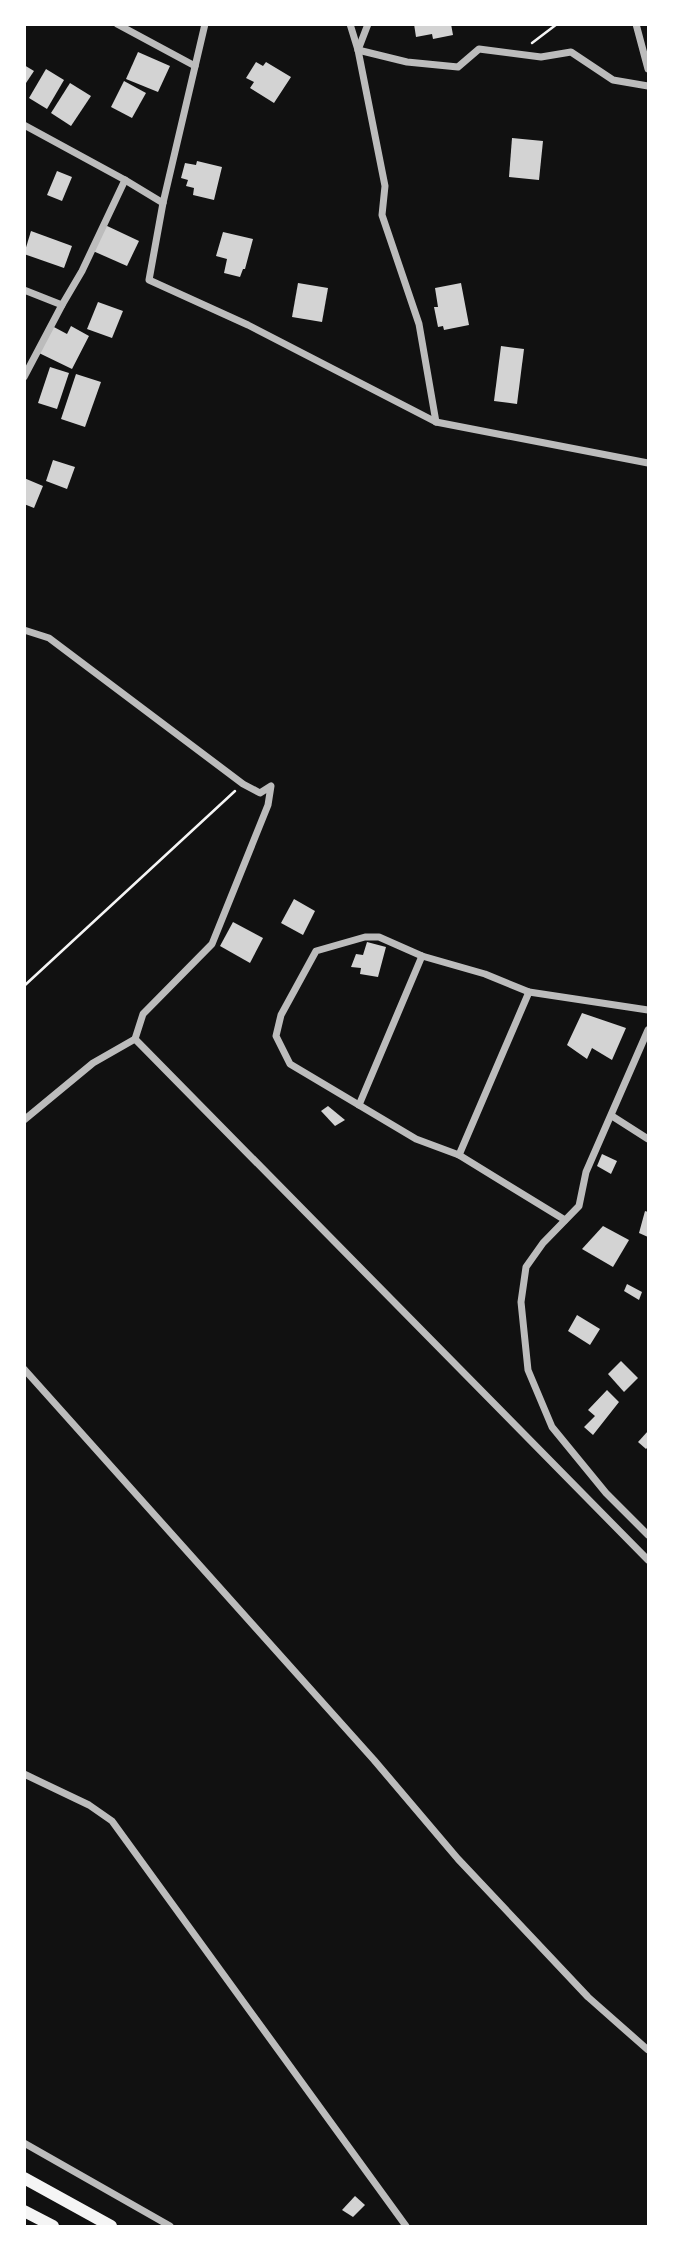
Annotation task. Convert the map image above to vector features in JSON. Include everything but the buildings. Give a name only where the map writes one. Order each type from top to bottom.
[{"type":"main road","points":[[24,2178],[111,2227]]},
{"type":"main road","points":[[24,2211],[53,2227]]},
{"type":"street","points":[[117,24],[195,66]]},
{"type":"street","points":[[205,24],[163,203],[149,280],[248,325],[436,422],[649,463]]},
{"type":"street","points":[[350,24],[358,50],[386,186],[382,215],[419,324],[436,422]]},
{"type":"street","points":[[358,50],[368,24]]},
{"type":"street","points":[[636,24],[649,69]]},
{"type":"street","points":[[358,50],[407,62],[458,67],[479,50],[541,57],[571,52],[613,80],[649,86]]},
{"type":"street","points":[[24,125],[163,203]]},
{"type":"street","points":[[24,377],[82,271],[125,180]]},
{"type":"street","points":[[24,290],[62,305]]},
{"type":"street","points":[[24,630],[49,638],[243,784],[260,793],[271,786],[268,806],[212,944],[143,1014],[135,1039],[93,1063],[24,1120]]},
{"type":"street","points":[[565,1220],[459,1155],[416,1139],[290,1064],[276,1036],[281,1015],[316,951],[365,937],[379,937],[422,956],[485,974],[529,992],[649,1010]]},
{"type":"street","points":[[359,1105],[422,956]]},
{"type":"street","points":[[459,1155],[529,992]]},
{"type":"street","points":[[649,1030],[586,1172],[579,1206],[543,1243],[526,1267],[521,1302],[528,1370],[552,1427],[606,1493],[649,1535]]},
{"type":"street","points":[[135,1039],[649,1560]]},
{"type":"street","points":[[612,1116],[649,1139]]},
{"type":"street","points":[[24,1368],[374,1760],[458,1859],[588,1997],[649,2050]]},
{"type":"street","points":[[24,1774],[89,1805],[112,1821],[406,2227]]},
{"type":"street","points":[[24,2143],[170,2227]]},
{"type":"path","points":[[515,54],[557,24]]},
{"type":"path","points":[[24,986],[243,784]]}]
